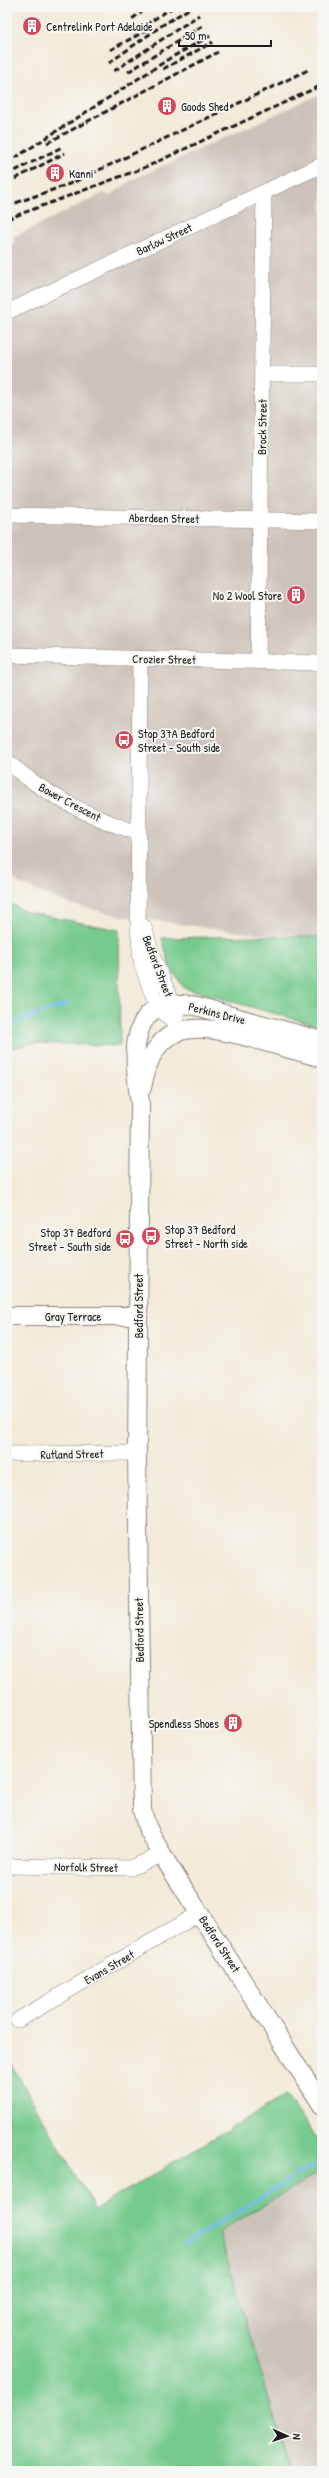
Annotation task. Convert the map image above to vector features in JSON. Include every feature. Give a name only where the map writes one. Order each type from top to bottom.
[{"type":"street","name":"Barlow Street","points":[[7,312],[322,165]]},
{"type":"street","name":"Brock Street","points":[[258,662],[263,374],[264,192]]},
{"type":"street","points":[[263,374],[322,374]]},
{"type":"street","name":"Aberdeen Street","points":[[7,515],[322,521]]},
{"type":"street","name":"Crozier Street","points":[[7,654],[258,662],[322,662]]},
{"type":"street","name":"Bedford Street","points":[[140,659],[138,833],[140,956],[166,1006],[183,1030]]},
{"type":"street","name":"Bower Crescent","points":[[7,761],[50,794],[84,812],[138,833]]},
{"type":"street","points":[[140,1102],[136,1066],[138,1034],[146,1018],[166,1006]]},
{"type":"street","name":"Perkins Drive","points":[[166,1006],[204,1008],[322,1041]]},
{"type":"street","name":"Perkins Drive","points":[[140,1102],[145,1073],[151,1058],[164,1041],[183,1030],[196,1027],[215,1029],[322,1058]]},
{"type":"street","name":"Bedford Street","points":[[140,1102],[137,1453],[141,1800],[147,1827],[162,1855],[322,2105]]},
{"type":"street","name":"Gray Terrace","points":[[7,1316],[138,1316]]},
{"type":"street","name":"Rutland Street","points":[[7,1454],[137,1453]]},
{"type":"street","name":"Norfolk Street","points":[[7,1866],[130,1868],[162,1855]]},
{"type":"street","name":"Evans Street","points":[[18,2020],[200,1913]]},
{"type":"shaded area","points":[[322,93],[322,937],[247,933],[121,916],[69,904],[19,883],[7,874],[7,246],[15,242],[13,237],[104,193],[110,196],[130,181]]},
{"type":"shaded area","points":[[322,2170],[322,2471],[290,2471],[219,2232]]},
{"type":"green space","points":[[7,902],[26,912],[119,930],[120,1046],[33,1043],[7,1049]]},
{"type":"green space","points":[[262,936],[322,937],[322,1027],[184,988],[170,967],[162,938]]},
{"type":"green space","points":[[7,2056],[95,2209],[286,2095],[322,2146],[322,2170],[219,2232],[290,2471],[13,2471],[7,2462]]},
{"type":"waterway","points":[[7,1025],[68,1004]]},
{"type":"waterway","points":[[185,2244],[322,2160]]},
{"type":"railway","points":[[132,19],[148,7]]},
{"type":"railway","points":[[138,30],[173,7]]},
{"type":"railway","points":[[109,63],[161,26],[192,7]]},
{"type":"railway","points":[[114,71],[199,15]]},
{"type":"railway","points":[[128,72],[204,25]]},
{"type":"railway","points":[[110,50],[147,30]]},
{"type":"railway","points":[[7,163],[172,57],[210,36]]},
{"type":"railway","points":[[163,69],[213,42]]},
{"type":"railway","points":[[47,143],[218,52]]},
{"type":"railway","points":[[7,206],[72,183],[310,69]]},
{"type":"railway","points":[[7,219],[146,167],[322,85]]},
{"type":"railway","points":[[7,175],[62,147]]},
{"type":"railway","points":[[7,183],[65,153]]},
{"type":"place","name":"Centrelink Port Adelaide","points":[[32,26]]},
{"type":"place","name":"Goods Shed","points":[[167,106]]},
{"type":"place","name":"Kanni","points":[[55,173]]},
{"type":"place","name":"No 2 Wool Store","points":[[296,595]]},
{"type":"place","name":"Stop 37A Bedford Street - South side","points":[[124,740]]},
{"type":"place","name":"Stop 37 Bedford Street - North side","points":[[151,1236]]},
{"type":"place","name":"Stop 37 Bedford Street - South side","points":[[125,1239]]},
{"type":"place","name":"Spendless Shoes","points":[[233,1723]]}]
